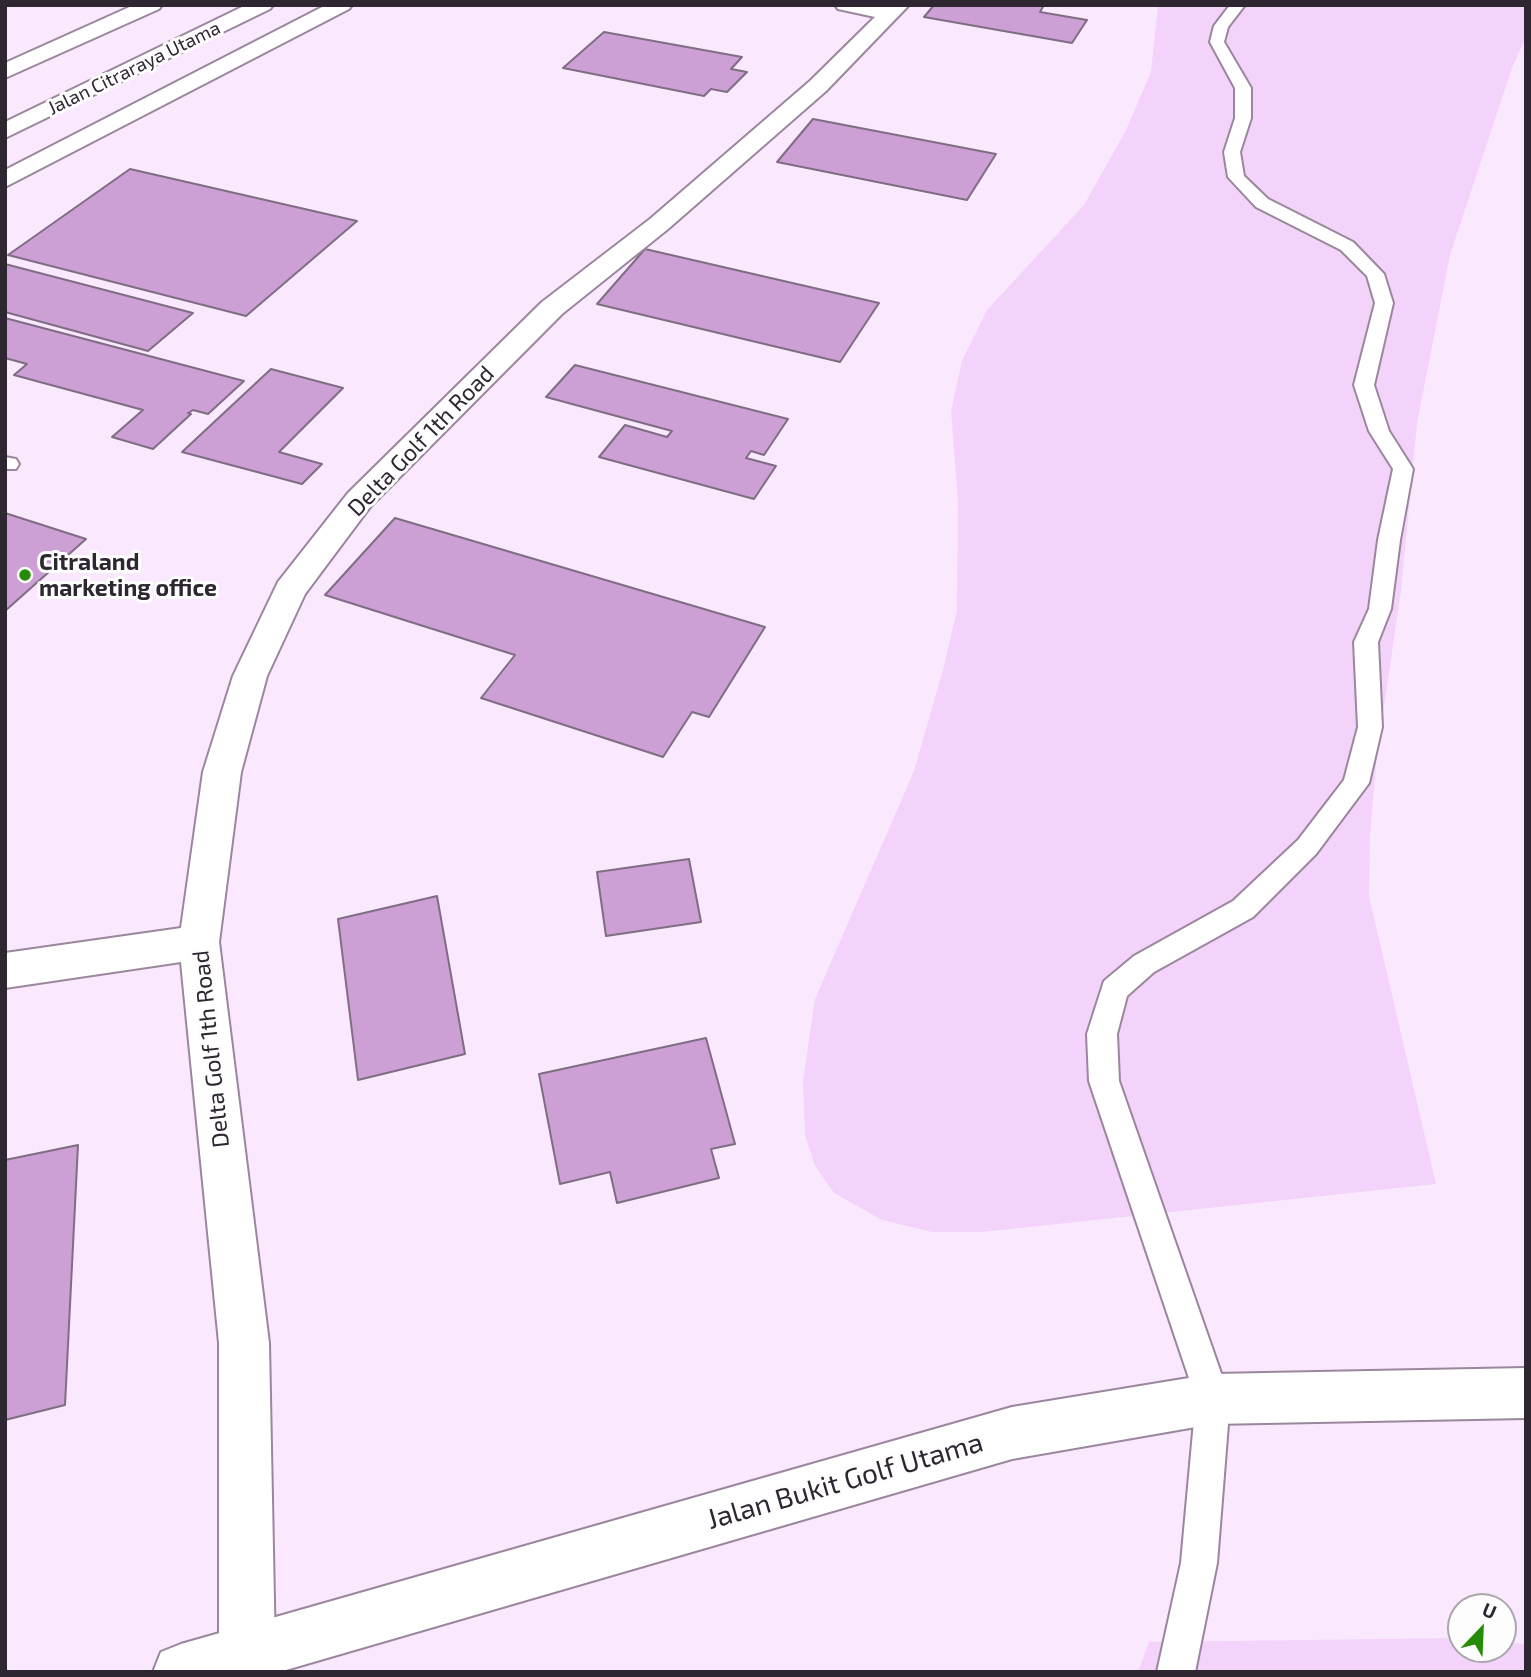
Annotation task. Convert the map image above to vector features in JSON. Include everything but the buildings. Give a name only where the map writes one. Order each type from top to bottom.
[{"type":"street","points":[[5,71],[152,5]]},
{"type":"street","name":"Jalan Citraraya Utama","points":[[191,17],[215,5]]},
{"type":"street","points":[[5,180],[342,5]]},
{"type":"street","points":[[845,5],[895,10]]},
{"type":"street","name":"Jalan Citraraya Utama","points":[[5,131],[248,7]]},
{"type":"street","name":"Delta Golf 1th Road","points":[[247,1653],[244,1343],[199,942],[222,772],[250,676],[290,590],[359,500],[552,308],[659,224],[818,86],[895,10]]},
{"type":"street","points":[[5,971],[199,942]]},
{"type":"street","name":"Jalan Bukit Golf Utama","points":[[181,1672],[1012,1433],[1213,1399],[1526,1393]]},
{"type":"lane","points":[[1176,1672],[1199,1563],[1213,1399],[1104,1081],[1102,1034],[1114,990],[1143,964],[1243,909],[1307,847],[1356,783],[1370,727],[1366,642],[1380,609],[1389,540],[1403,470],[1379,431],[1364,385],[1384,303],[1376,274],[1347,246],[1262,203],[1236,177],[1232,152],[1243,118],[1243,89],[1217,42],[1221,26],[1238,5]]},
{"type":"shaded area","points":[[1158,5],[1526,5],[1526,37],[1512,68],[1450,255],[1417,423],[1401,591],[1377,754],[1370,835],[1369,896],[1436,1184],[982,1232],[932,1232],[882,1220],[834,1193],[815,1166],[805,1135],[803,1080],[815,999],[914,771],[957,610],[958,503],[951,411],[962,361],[987,310],[1084,205],[1126,130],[1151,72]]},
{"type":"shaded area","points":[[1447,1638],[1447,1663],[1517,1663],[1517,1643],[1526,1644],[1526,1672],[1138,1672],[1149,1642]]},
{"type":"place","name":"Citraland marketing office","points":[[25,575]]}]
